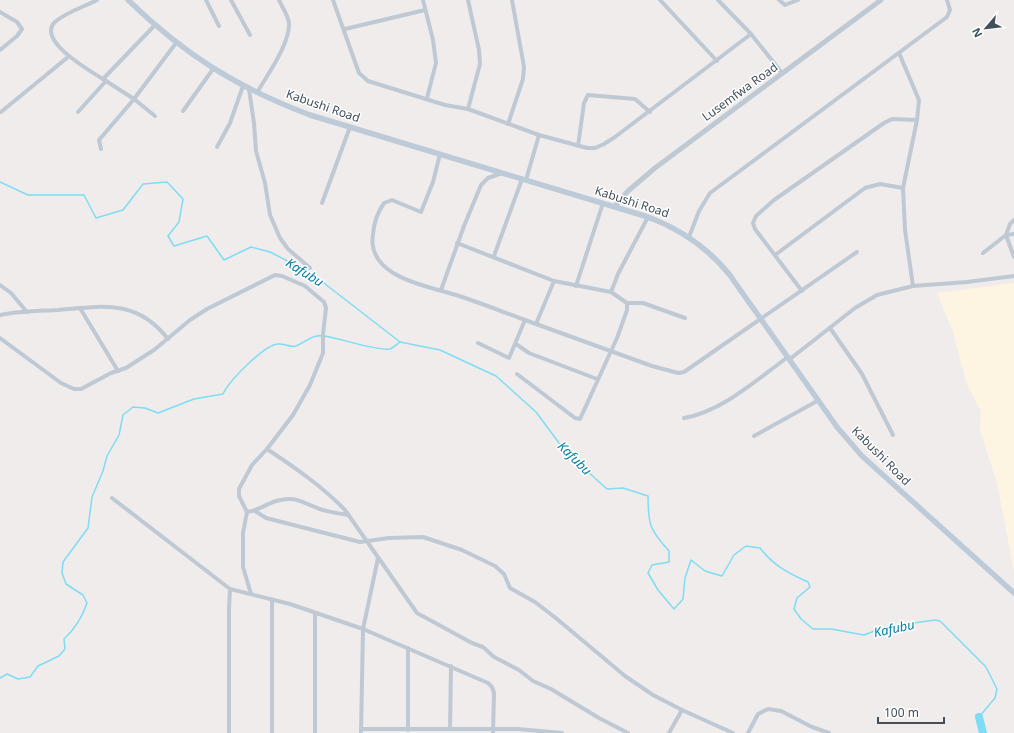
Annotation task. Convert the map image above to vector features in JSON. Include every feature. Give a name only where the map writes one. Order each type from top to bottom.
[{"type":"main road","name":"Kabushi Road","points":[[128,0],[176,43],[213,69],[257,93],[310,115],[615,206],[667,224],[689,237],[716,258],[837,427],[862,456],[1014,593]]},
{"type":"street","points":[[96,0],[61,18],[51,29],[51,37],[68,56],[134,99],[155,116]]},
{"type":"street","points":[[206,0],[219,26]]},
{"type":"street","points":[[232,0],[250,35]]},
{"type":"street","points":[[257,93],[279,55],[288,28],[288,18],[279,0]]},
{"type":"street","points":[[333,0],[345,29],[359,73],[363,78],[388,88],[427,98],[445,105],[468,109],[539,135],[578,146],[595,148],[604,144],[650,112],[751,34]]},
{"type":"street","points":[[423,0],[433,40],[436,63],[427,98]]},
{"type":"street","points":[[468,0],[479,50],[480,64],[468,109]]},
{"type":"street","points":[[508,124],[523,79],[524,67],[512,0]]},
{"type":"street","points":[[660,0],[716,62]]},
{"type":"street","points":[[718,0],[751,34],[782,73]]},
{"type":"street","points":[[779,0],[785,5],[798,0]]},
{"type":"street","name":"Lusemfwa Road","points":[[615,206],[628,191],[655,168],[881,0]]},
{"type":"street","points":[[689,237],[705,200],[716,188],[948,17],[950,10],[947,0]]},
{"type":"street","points":[[345,29],[425,10]]},
{"type":"street","points":[[0,12],[17,22],[22,29],[17,36],[0,50]]},
{"type":"street","points":[[78,112],[155,25]]},
{"type":"street","points":[[100,149],[99,140],[134,99],[176,43]]},
{"type":"street","points":[[898,53],[919,100],[917,120],[903,188],[905,230],[912,286]]},
{"type":"street","points":[[1,112],[68,56]]},
{"type":"street","points":[[183,111],[213,69]]},
{"type":"street","points":[[216,147],[230,123],[246,88]]},
{"type":"street","points":[[246,88],[254,123],[256,152],[265,183],[272,220],[288,249],[310,268]]},
{"type":"street","points":[[578,146],[584,102],[588,95],[635,99],[650,112]]},
{"type":"street","points":[[802,291],[755,229],[753,223],[756,216],[774,200],[884,122],[892,118],[917,120]]},
{"type":"street","points":[[322,203],[350,127]]},
{"type":"street","points":[[494,256],[524,180],[539,135]]},
{"type":"street","points":[[440,154],[433,182],[421,212],[392,200],[384,203],[374,222],[372,245],[380,262],[394,275],[441,290],[652,366],[678,373],[684,372],[857,252]]},
{"type":"street","points":[[441,290],[457,243],[483,181],[502,173]]},
{"type":"street","points":[[774,255],[865,188],[880,184],[903,188]]},
{"type":"street","points":[[576,286],[603,203]]},
{"type":"street","points":[[611,292],[618,274],[648,217]]},
{"type":"street","points":[[1014,220],[1010,224],[1006,235],[1014,257]]},
{"type":"street","points":[[983,253],[1006,235],[1014,234]]},
{"type":"street","points":[[457,243],[494,256],[554,281],[611,292],[627,303],[643,302],[685,318]]},
{"type":"street","points":[[0,338],[61,383],[74,389],[81,388],[136,362],[168,339],[190,320],[208,309],[278,274],[310,289],[324,302],[326,308],[323,353],[310,385],[293,415],[267,449],[252,465],[239,489],[239,496],[247,512],[243,533],[243,567],[251,594]]},
{"type":"street","points":[[684,418],[695,416],[737,395],[830,328],[855,308],[873,297],[912,286],[967,282],[1014,276]]},
{"type":"street","points":[[536,324],[554,281]]},
{"type":"street","points":[[0,285],[11,293],[27,312]]},
{"type":"street","points":[[517,374],[578,419],[582,416],[611,350],[627,310],[627,303]]},
{"type":"street","points":[[0,315],[111,306],[136,313],[156,325],[168,339]]},
{"type":"street","points":[[80,308],[118,371]]},
{"type":"street","points":[[478,343],[509,358],[525,320]]},
{"type":"street","points":[[830,328],[862,374],[893,435]]},
{"type":"street","points":[[516,344],[529,353],[597,379]]},
{"type":"street","points":[[754,436],[818,400]]},
{"type":"street","points":[[267,449],[326,492],[349,516],[418,614],[483,648],[494,657],[519,670],[533,681],[564,696],[599,718],[628,733]]},
{"type":"street","points":[[112,498],[230,589],[272,600],[363,629],[488,683],[492,686],[494,693],[493,731]]},
{"type":"street","points":[[247,512],[254,511],[276,501],[296,499],[315,507],[349,516]]},
{"type":"street","points":[[254,511],[266,518],[303,529],[355,541],[423,537],[462,550],[495,566],[504,574],[510,588],[546,610],[625,676],[653,695],[733,733]]},
{"type":"street","points":[[378,558],[363,629],[361,731],[450,729],[562,733]]},
{"type":"street","points":[[229,733],[230,589]]},
{"type":"street","points":[[272,600],[272,733]]},
{"type":"street","points":[[315,614],[315,733]]},
{"type":"street","points":[[408,648],[408,730]]},
{"type":"street","points":[[450,729],[451,666]]},
{"type":"street","points":[[748,733],[758,714],[768,709],[781,711],[827,733]]},
{"type":"street","points":[[669,733],[682,710]]},
{"type":"shaded area","points":[[1014,283],[1014,571],[997,483],[980,430],[981,411],[967,385],[953,332],[937,293]]},
{"type":"waterway","name":"Kafubu","points":[[0,182],[28,195],[84,195],[96,218],[123,210],[143,184],[167,182],[183,199],[179,222],[168,236],[174,246],[207,236],[224,260],[251,247],[270,252],[311,273],[400,342],[440,350],[496,376],[536,412],[565,451],[607,489],[623,488],[648,496],[651,526],[658,538],[669,551],[669,562],[652,565],[648,573],[658,590],[674,609],[683,599],[685,578],[691,560],[705,571],[722,576],[734,555],[746,546],[760,548],[771,560],[782,568],[808,582],[810,587],[797,598],[794,609],[801,619],[813,629],[831,629],[864,635],[885,627],[935,620],[940,621],[986,667],[997,689],[995,698],[979,717]]},
{"type":"waterway","points":[[0,678],[7,674],[18,679],[30,677],[38,666],[59,656],[65,649],[64,639],[72,631],[83,614],[87,603],[83,595],[66,584],[62,573],[63,562],[88,528],[92,497],[103,471],[107,456],[119,435],[123,415],[133,407],[145,408],[158,413],[194,399],[223,394],[232,381],[248,364],[264,350],[278,344],[294,346],[316,336],[331,337],[384,349],[390,349],[400,342]]},
{"type":"waterway","name":"Kafubu","points":[[979,717],[983,733]]}]
